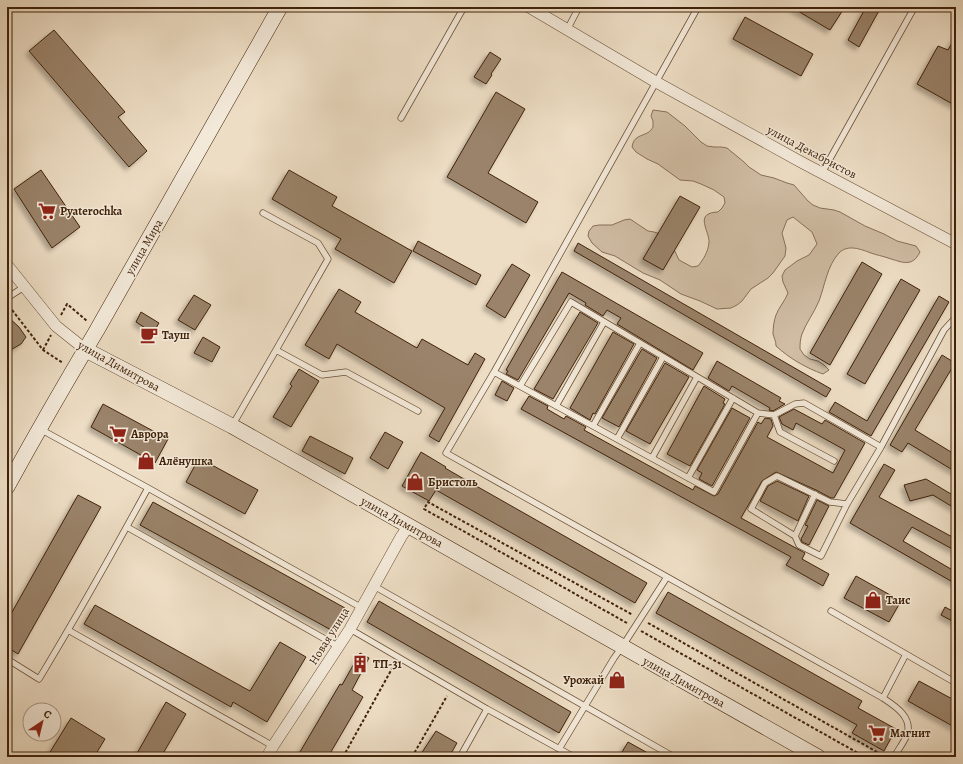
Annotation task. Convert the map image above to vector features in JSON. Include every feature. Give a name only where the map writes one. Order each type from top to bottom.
[{"type":"street","name":"улица Мира","points":[[7,487],[280,7]]},
{"type":"street","name":"улица Декабристов","points":[[529,7],[656,82],[956,244]]},
{"type":"street","name":"улица Димитрова","points":[[7,265],[56,326],[86,350],[232,426],[818,757]]},
{"type":"street","name":"Новая улица","points":[[267,757],[350,629],[401,537],[409,526]]},
{"type":"lane","points":[[402,118],[464,7]]},
{"type":"lane","points":[[567,30],[579,7]]},
{"type":"lane","points":[[698,7],[494,372],[446,453],[883,698],[900,710],[906,718],[907,734],[894,757]]},
{"type":"lane","points":[[822,173],[914,8]]},
{"type":"lane","points":[[232,426],[328,258],[318,243],[263,213]]},
{"type":"lane","points":[[8,295],[24,287]]},
{"type":"lane","points":[[520,386],[571,302],[758,413],[774,414],[795,404],[804,403],[881,447]]},
{"type":"lane","points":[[847,504],[830,502],[777,476],[765,483],[752,509],[795,536],[799,545],[821,556],[847,504],[881,447],[944,330],[956,318]]},
{"type":"lane","points":[[556,406],[604,322]]},
{"type":"lane","points":[[593,426],[640,343]]},
{"type":"lane","points":[[276,350],[322,375],[346,372],[418,411]]},
{"type":"lane","points":[[617,439],[664,357]]},
{"type":"lane","points":[[494,372],[714,492],[758,413]]},
{"type":"lane","points":[[652,458],[697,377]]},
{"type":"lane","points":[[688,478],[733,398]]},
{"type":"lane","points":[[774,414],[780,432],[834,460]]},
{"type":"lane","points":[[40,429],[362,608]]},
{"type":"lane","points":[[7,659],[39,679],[148,488]]},
{"type":"lane","points":[[795,536],[815,494]]},
{"type":"lane","points":[[127,527],[339,646]]},
{"type":"lane","points":[[559,749],[614,658],[667,577]]},
{"type":"lane","points":[[374,586],[674,757]]},
{"type":"lane","points":[[831,611],[956,682]]},
{"type":"lane","points":[[350,629],[487,709],[574,757]]},
{"type":"lane","points":[[68,630],[273,746]]},
{"type":"lane","points":[[883,698],[906,654]]},
{"type":"lane","points":[[460,757],[487,709]]},
{"type":"path","points":[[7,303],[43,350]]},
{"type":"path","points":[[865,757],[424,509],[428,502],[886,757]]},
{"type":"path","points":[[343,757],[399,657]]},
{"type":"path","points":[[412,757],[452,688]]},
{"type":"shaded area","points":[[653,110],[667,112],[707,146],[727,148],[761,175],[794,185],[813,205],[840,212],[897,241],[916,246],[920,252],[914,260],[910,262],[898,261],[854,248],[843,250],[835,258],[829,270],[819,301],[800,340],[800,349],[804,355],[810,359],[818,361],[829,370],[823,374],[810,369],[786,355],[776,346],[773,334],[776,315],[788,293],[782,276],[785,270],[797,261],[809,255],[817,244],[812,232],[793,217],[787,220],[782,233],[786,248],[785,256],[768,278],[751,289],[742,301],[731,308],[717,309],[681,294],[660,280],[643,273],[615,256],[602,252],[592,243],[588,236],[589,231],[593,226],[612,225],[630,219],[648,231],[660,234],[672,245],[679,260],[692,267],[698,266],[706,253],[709,238],[704,219],[710,213],[718,212],[722,208],[725,203],[724,197],[701,184],[693,181],[680,180],[658,164],[636,152],[632,147],[634,140],[649,132],[653,128],[651,116]]},
{"type":"building","points":[[791,7],[838,7],[843,10],[830,30]]},
{"type":"building","points":[[866,7],[881,7],[859,47],[848,40]]},
{"type":"building","points":[[745,17],[813,54],[801,76],[733,39]]},
{"type":"building","points":[[54,30],[125,112],[118,117],[147,151],[129,167],[29,51]]},
{"type":"building","points":[[956,36],[956,106],[917,84],[938,46],[948,50]]},
{"type":"building","points":[[490,52],[501,59],[486,84],[474,77]]},
{"type":"building","points":[[496,92],[525,109],[488,173],[538,202],[526,223],[447,177]]},
{"type":"building","points":[[41,170],[80,227],[52,248],[14,189]]},
{"type":"building","points":[[289,170],[337,197],[332,206],[412,251],[394,283],[335,249],[341,239],[272,199]]},
{"type":"building","points":[[680,196],[700,207],[663,270],[643,259]]},
{"type":"building","points":[[418,241],[481,275],[476,285],[413,251]]},
{"type":"building","points":[[578,243],[831,389],[826,397],[574,251]]},
{"type":"building","points":[[862,262],[882,274],[830,365],[810,353]]},
{"type":"building","points":[[512,264],[530,275],[505,318],[486,306]]},
{"type":"building","points":[[562,272],[703,353],[693,370],[617,324],[621,318],[607,310],[603,316],[585,305],[586,303],[569,293],[518,380],[506,374],[508,371],[506,370]]},
{"type":"building","points":[[901,279],[920,290],[865,384],[847,374]]},
{"type":"building","points":[[339,289],[361,302],[355,312],[417,348],[422,339],[468,365],[475,353],[485,359],[439,442],[429,436],[445,408],[337,344],[329,359],[305,345]]},
{"type":"building","points":[[194,295],[211,305],[195,330],[178,320]]},
{"type":"building","points":[[939,296],[949,302],[871,436],[829,412],[835,402],[867,421]]},
{"type":"building","points":[[141,312],[159,323],[153,333],[136,322]]},
{"type":"building","points":[[580,312],[598,323],[553,399],[534,389]]},
{"type":"building","points":[[7,316],[19,327],[26,337],[21,344],[7,352]]},
{"type":"building","points":[[613,332],[634,344],[595,414],[593,413],[590,420],[570,408]]},
{"type":"building","points":[[203,337],[220,347],[212,362],[194,353]]},
{"type":"building","points":[[642,349],[657,358],[619,427],[602,418]]},
{"type":"building","points":[[942,355],[955,363],[915,430],[956,455],[956,472],[908,443],[902,452],[890,445]]},
{"type":"building","points":[[717,361],[781,398],[779,401],[785,404],[773,411],[769,410],[770,408],[732,386],[729,391],[708,378]]},
{"type":"building","points":[[665,363],[689,377],[650,444],[626,431]]},
{"type":"building","points":[[299,369],[319,381],[291,427],[273,417],[292,386],[290,384]]},
{"type":"building","points":[[502,381],[514,388],[507,401],[495,395]]},
{"type":"building","points":[[704,386],[725,399],[723,403],[725,404],[690,466],[667,454]]},
{"type":"building","points":[[529,396],[548,406],[547,409],[564,419],[566,416],[586,427],[584,430],[693,490],[695,486],[714,496],[718,494],[758,422],[761,424],[765,418],[771,419],[773,426],[767,437],[833,473],[845,450],[796,423],[793,430],[782,424],[779,417],[794,409],[822,424],[825,420],[865,443],[834,498],[831,498],[776,472],[762,481],[741,518],[805,553],[802,559],[829,574],[823,586],[786,565],[791,557],[521,409]]},
{"type":"building","points":[[103,404],[168,439],[155,463],[91,427]]},
{"type":"building","points":[[732,408],[750,418],[712,486],[699,479],[702,473],[697,470]]},
{"type":"building","points":[[385,432],[403,442],[388,469],[370,458]]},
{"type":"building","points":[[310,436],[353,458],[345,474],[302,451]]},
{"type":"building","points":[[421,452],[446,467],[445,468],[647,583],[635,603],[436,490],[429,501],[402,486]]},
{"type":"building","points":[[199,458],[258,490],[245,514],[186,482]]},
{"type":"building","points":[[884,464],[895,470],[879,497],[956,539],[956,551],[912,527],[903,541],[956,572],[956,584],[850,523]]},
{"type":"building","points":[[926,479],[956,497],[956,509],[933,495],[910,501],[904,485]]},
{"type":"building","points":[[777,481],[809,496],[798,521],[760,501],[768,486]]},
{"type":"building","points":[[78,495],[101,507],[18,654],[7,647],[7,621]]},
{"type":"building","points":[[817,500],[829,506],[809,545],[802,542],[801,539],[808,526],[805,525]]},
{"type":"building","points":[[153,502],[345,608],[333,631],[140,525]]},
{"type":"building","points":[[856,576],[901,601],[889,622],[844,598]]},
{"type":"building","points":[[668,592],[862,701],[858,708],[896,729],[884,751],[852,733],[857,725],[656,613]]},
{"type":"building","points":[[379,601],[571,712],[559,733],[367,622]]},
{"type":"building","points":[[95,605],[250,691],[280,642],[306,657],[267,722],[233,702],[231,707],[84,624]]},
{"type":"building","points":[[945,607],[956,613],[956,623],[941,615]]},
{"type":"building","points":[[360,653],[369,658],[352,690],[363,697],[328,757],[297,757],[340,684],[342,685]]},
{"type":"building","points":[[919,681],[956,701],[956,728],[908,701]]},
{"type":"building","points":[[166,702],[186,714],[161,757],[135,757]]},
{"type":"building","points":[[71,718],[105,739],[94,757],[47,757],[56,742],[62,742],[62,733]]},
{"type":"building","points":[[436,731],[457,743],[449,757],[419,757]]},
{"type":"building","points":[[628,742],[655,757],[619,757]]},
{"type":"place","name":"Pyaterochka","points":[[47,211]]},
{"type":"place","name":"Тауш","points":[[149,335]]},
{"type":"place","name":"Аврора","points":[[118,434]]},
{"type":"place","name":"Алёнушка","points":[[146,461]]},
{"type":"place","name":"Бристоль","points":[[415,482]]},
{"type":"place","name":"Таис","points":[[873,600]]},
{"type":"place","name":"ТП-31","points":[[360,664]]},
{"type":"place","name":"Урожай","points":[[617,680]]},
{"type":"place","name":"Магнит","points":[[877,733]]}]
